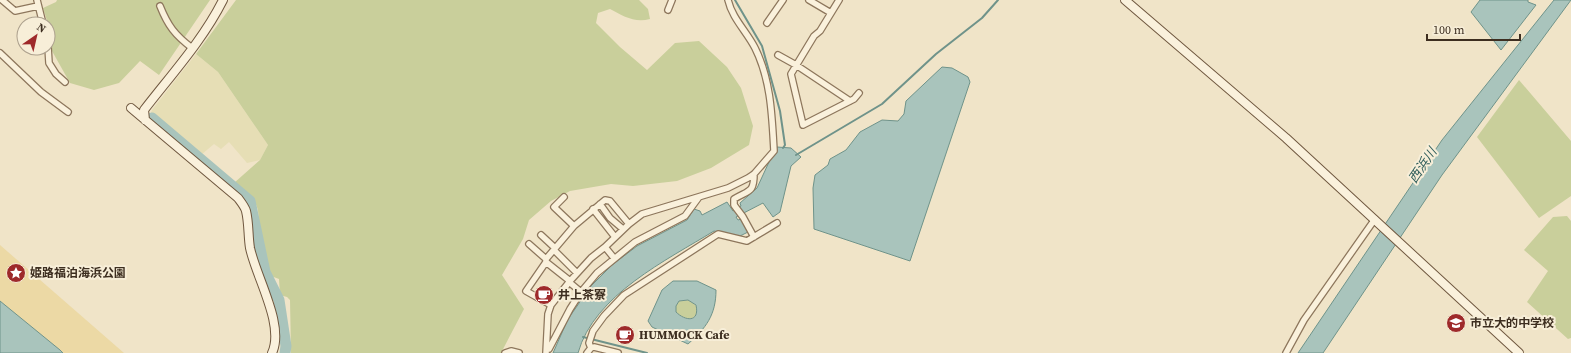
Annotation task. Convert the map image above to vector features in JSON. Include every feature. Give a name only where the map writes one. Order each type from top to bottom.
[{"type":"street","points":[[2,0],[15,11],[38,3],[41,16]]},
{"type":"street","points":[[145,120],[144,110],[192,48],[216,14],[223,0]]},
{"type":"street","points":[[668,10],[672,0]]},
{"type":"street","points":[[547,352],[548,314],[551,305],[591,258],[605,247],[623,229],[642,214],[728,188],[754,174],[774,151],[772,111],[766,74],[755,48],[730,9],[728,0]]},
{"type":"street","points":[[767,23],[783,0]]},
{"type":"street","points":[[810,0],[831,13]]},
{"type":"street","points":[[839,0],[820,31],[814,36],[791,74],[804,125],[854,99],[859,93]]},
{"type":"street","points":[[1125,0],[1286,138],[1519,353]]},
{"type":"street","points":[[160,6],[166,22],[177,37],[192,48]]},
{"type":"street","points":[[0,53],[41,92],[68,112]]},
{"type":"street","points":[[778,55],[796,65],[850,101]]},
{"type":"street","points":[[49,56],[49,63],[56,74],[65,82]]},
{"type":"street","points":[[130,108],[238,198],[246,210],[250,249],[267,296],[275,330],[275,345],[272,353]]},
{"type":"street","points":[[754,174],[754,185],[751,190],[734,198],[734,205],[754,237]]},
{"type":"street","points":[[564,197],[554,207],[574,226]]},
{"type":"street","points":[[547,352],[570,309],[581,292],[597,273],[635,242],[686,216],[699,197]]},
{"type":"street","points":[[551,305],[526,291],[554,249],[574,226],[605,200],[610,200],[629,224]]},
{"type":"street","points":[[600,204],[610,218],[623,229]]},
{"type":"street","points":[[593,210],[615,237]]},
{"type":"street","points":[[1286,353],[1304,320],[1377,221]]},
{"type":"street","points":[[589,351],[589,343],[593,331],[604,316],[624,295],[718,234],[747,241],[777,222]]},
{"type":"street","points":[[541,235],[578,273]]},
{"type":"street","points":[[529,244],[581,292]]},
{"type":"street","points":[[605,247],[614,258]]},
{"type":"street","points":[[589,351],[594,347],[618,353]]},
{"type":"street","points":[[505,353],[511,351],[519,353]]},
{"type":"shaded area","points":[[196,54],[218,72],[268,145],[260,160],[247,163],[229,142],[221,149],[214,144],[201,155],[150,115],[152,110]]},
{"type":"green space","points":[[57,0],[210,0],[159,75],[140,61],[119,83],[94,90],[70,83],[55,56],[56,16],[46,16],[43,8],[56,2]]},
{"type":"green space","points":[[236,0],[639,0],[648,9],[650,19],[634,19],[610,9],[598,13],[596,23],[620,47],[647,70],[675,43],[699,41],[727,67],[741,88],[753,126],[749,145],[711,168],[677,181],[633,186],[611,184],[570,191],[551,201],[529,220],[523,239],[502,275],[524,309],[501,353],[291,353],[290,300],[287,297],[280,295],[279,279],[271,276],[266,268],[261,240],[259,238],[258,228],[260,225],[258,209],[253,200],[234,183],[260,160],[268,145],[218,72],[196,54]]},
{"type":"green space","points":[[1519,80],[1571,141],[1571,196],[1539,218],[1477,137]]},
{"type":"green space","points":[[1567,216],[1571,221],[1571,338],[1568,339],[1527,302],[1548,271],[1524,250],[1553,217]]},
{"type":"green space","points":[[689,300],[695,305],[697,310],[695,316],[690,319],[681,316],[676,312],[676,306],[679,301]]},
{"type":"sand","name":"姫路福泊海浜公園","points":[[0,245],[124,353],[63,353],[0,301]]},
{"type":"water","points":[[1480,0],[1528,0],[1528,2],[1536,5],[1501,50],[1471,12]]},
{"type":"water","points":[[1554,0],[1571,0],[1442,175],[1323,353],[1298,353],[1442,140]]},
{"type":"water","points":[[942,67],[952,68],[968,77],[970,82],[910,261],[814,229],[813,188],[815,175],[828,165],[830,159],[846,150],[860,132],[882,120],[898,121],[904,114],[906,101]]},
{"type":"water","points":[[777,147],[791,148],[801,157],[791,166],[780,212],[773,217],[763,203],[736,217],[738,220],[741,219],[748,232],[738,237],[714,231],[675,254],[634,281],[599,314],[587,332],[578,353],[553,353],[568,319],[591,286],[612,265],[637,246],[687,220],[694,209],[700,211],[702,215],[727,202],[733,211],[741,206],[740,203],[757,188]]},
{"type":"water","points":[[673,281],[697,281],[716,290],[716,299],[709,320],[688,344],[652,327],[648,321],[662,290]],"holes":[[[688,300],[696,305],[696,315],[691,319],[683,317],[676,312],[676,306],[679,301]]]},
{"type":"water","points":[[0,301],[60,350],[63,353],[0,353]]},
{"type":"waterway","points":[[735,0],[762,46],[780,111],[785,145],[783,148]]},
{"type":"waterway","points":[[796,155],[882,104],[936,54],[982,18],[998,0]]},
{"type":"waterway","points":[[152,118],[250,201],[265,272],[279,300],[286,346],[285,353]]},
{"type":"waterway","points":[[583,337],[647,353]]},
{"type":"place","name":"姫路福泊海浜公園","points":[[16,273]]},
{"type":"place","name":"井上茶寮","points":[[544,295]]},
{"type":"place","name":"市立大的中学校","points":[[1456,323]]},
{"type":"place","name":"HUMMOCK Cafe","points":[[625,335]]},
{"type":"water label","name":"西浜川","points":[[1422,165]]}]
